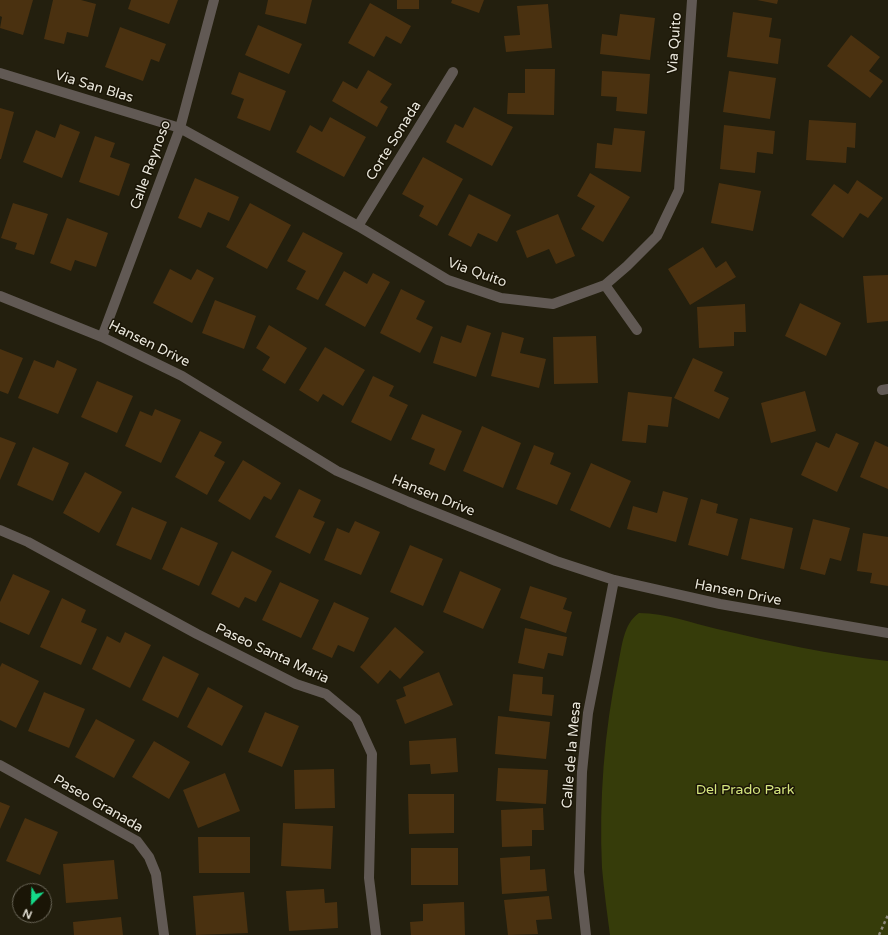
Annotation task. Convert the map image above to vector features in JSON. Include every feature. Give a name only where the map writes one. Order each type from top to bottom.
[{"type":"street","name":"Calle Reynoso","points":[[102,337],[180,128],[214,0]]},
{"type":"street","name":"Via Quito","points":[[180,128],[358,226],[448,280],[501,298],[553,304],[604,285],[627,266],[657,236],[679,190],[692,0]]},
{"type":"street","name":"Corte Sonada","points":[[358,226],[453,72]]},
{"type":"street","name":"Via San Blas","points":[[0,73],[180,128]]},
{"type":"street","points":[[604,285],[637,330]]},
{"type":"street","name":"Hansen Drive","points":[[0,296],[102,337],[182,376],[337,470],[409,502],[541,555],[614,580],[720,604],[888,633]]},
{"type":"street","name":"Paseo Santa Maria","points":[[0,530],[28,542],[198,634],[296,684],[326,694],[356,719],[372,754],[369,878],[376,935]]},
{"type":"street","name":"Calle de la Mesa","points":[[586,935],[579,872],[582,772],[588,713],[614,580]]},
{"type":"street","name":"Paseo Granada","points":[[0,765],[137,841],[149,857],[156,874],[164,935]]},
{"type":"path","points":[[879,935],[888,915]]},
{"type":"green space","name":"Del Prado Park","points":[[639,613],[669,616],[717,629],[802,648],[888,661],[888,935],[610,935],[602,868],[601,843],[602,792],[606,741],[613,690],[624,636],[630,623]]},
{"type":"building","points":[[0,0],[33,0],[23,35],[0,28],[2,17],[0,16]]},
{"type":"building","points":[[53,0],[81,0],[96,4],[88,37],[67,32],[64,44],[44,39]]},
{"type":"building","points":[[131,0],[178,0],[169,24],[128,9]]},
{"type":"building","points":[[268,0],[312,0],[306,24],[265,14]]},
{"type":"building","points":[[397,0],[419,0],[419,9],[397,9]]},
{"type":"building","points":[[452,0],[484,0],[479,13],[451,3]]},
{"type":"building","points":[[757,0],[778,0],[777,4]]},
{"type":"building","points":[[370,3],[411,26],[401,44],[386,36],[374,57],[348,43]]},
{"type":"building","points":[[548,4],[552,48],[506,52],[504,36],[520,35],[517,6]]},
{"type":"building","points":[[733,12],[772,18],[769,37],[781,39],[778,64],[727,57]]},
{"type":"building","points":[[620,14],[655,18],[650,60],[600,54],[602,34],[617,36]]},
{"type":"building","points":[[258,25],[302,44],[289,74],[245,55]]},
{"type":"building","points":[[120,27],[166,44],[159,62],[151,59],[143,81],[105,67]]},
{"type":"building","points":[[851,35],[880,57],[869,71],[883,81],[870,98],[827,66]]},
{"type":"building","points":[[525,69],[555,69],[554,115],[507,114],[508,93],[525,93]]},
{"type":"building","points":[[368,70],[392,84],[380,102],[388,107],[377,127],[332,101],[343,81],[357,89]]},
{"type":"building","points":[[602,71],[650,74],[647,114],[616,111],[617,97],[601,96]]},
{"type":"building","points":[[729,71],[776,78],[770,119],[723,112]]},
{"type":"building","points":[[239,72],[286,91],[270,131],[237,118],[244,99],[231,94]]},
{"type":"building","points":[[474,107],[513,127],[492,166],[446,142],[455,124],[463,128]]},
{"type":"building","points":[[0,108],[14,112],[1,159],[0,159]]},
{"type":"building","points":[[330,117],[366,137],[344,177],[296,152],[310,125],[322,132]]},
{"type":"building","points":[[809,120],[856,123],[855,148],[847,147],[846,163],[806,160]]},
{"type":"building","points":[[60,124],[80,132],[62,178],[23,162],[36,130],[55,138]]},
{"type":"building","points":[[724,125],[775,131],[773,154],[757,152],[755,173],[720,169]]},
{"type":"building","points":[[614,128],[645,131],[641,172],[595,168],[597,143],[612,145]]},
{"type":"building","points":[[95,136],[115,143],[110,157],[130,164],[119,196],[79,182]]},
{"type":"building","points":[[423,157],[463,179],[437,226],[419,216],[424,206],[402,194]]},
{"type":"building","points":[[590,173],[630,197],[603,242],[581,229],[595,206],[577,196]]},
{"type":"building","points":[[195,178],[239,197],[229,221],[208,212],[201,228],[178,218]]},
{"type":"building","points":[[857,180],[883,198],[868,218],[860,213],[843,238],[811,215],[834,184],[848,194]]},
{"type":"building","points":[[719,183],[761,191],[753,231],[711,223]]},
{"type":"building","points":[[469,194],[511,215],[497,242],[478,233],[471,247],[448,235]]},
{"type":"building","points":[[13,203],[48,214],[34,255],[15,249],[17,243],[1,238]]},
{"type":"building","points":[[250,203],[291,225],[267,269],[226,247]]},
{"type":"building","points":[[558,214],[575,256],[556,264],[549,249],[527,258],[516,231]]},
{"type":"building","points":[[67,218],[108,233],[96,267],[75,260],[71,271],[50,263]]},
{"type":"building","points":[[303,232],[343,253],[318,300],[296,289],[306,271],[287,261]]},
{"type":"building","points":[[703,247],[716,268],[726,261],[736,277],[690,305],[668,269]]},
{"type":"building","points":[[170,269],[191,280],[197,269],[214,278],[192,323],[153,303]]},
{"type":"building","points":[[344,271],[367,284],[373,273],[390,282],[365,327],[325,305]]},
{"type":"building","points":[[888,275],[888,321],[867,323],[863,276]]},
{"type":"building","points":[[401,289],[425,301],[416,319],[433,327],[420,353],[380,333]]},
{"type":"building","points":[[215,300],[256,316],[244,349],[202,333]]},
{"type":"building","points":[[800,303],[841,323],[826,356],[785,336]]},
{"type":"building","points":[[745,304],[746,332],[734,332],[734,346],[699,348],[697,307]]},
{"type":"building","points":[[269,325],[307,348],[285,384],[262,370],[270,357],[256,348]]},
{"type":"building","points":[[467,325],[491,333],[476,377],[433,363],[441,336],[461,343]]},
{"type":"building","points":[[502,332],[524,338],[520,353],[546,359],[539,388],[491,376]]},
{"type":"building","points":[[596,336],[598,383],[554,384],[553,337]]},
{"type":"building","points":[[325,347],[365,370],[343,406],[323,394],[318,402],[299,390]]},
{"type":"building","points":[[0,349],[23,358],[8,394],[0,391]]},
{"type":"building","points":[[693,358],[723,372],[714,391],[729,398],[719,419],[674,398]]},
{"type":"building","points":[[34,360],[54,368],[57,360],[77,369],[58,414],[18,398]]},
{"type":"building","points":[[373,376],[394,386],[389,396],[408,405],[391,441],[351,422]]},
{"type":"building","points":[[97,381],[133,396],[117,433],[81,417]]},
{"type":"building","points":[[805,391],[816,431],[771,443],[761,403]]},
{"type":"building","points":[[628,392],[672,397],[668,427],[648,425],[646,443],[622,441]]},
{"type":"building","points":[[155,409],[181,420],[161,463],[125,446],[140,411],[152,416]]},
{"type":"building","points":[[422,414],[462,431],[445,471],[429,464],[435,449],[411,439]]},
{"type":"building","points":[[482,426],[521,443],[503,488],[463,471]]},
{"type":"building","points":[[200,431],[222,442],[214,456],[225,462],[207,495],[175,477]]},
{"type":"building","points":[[836,433],[859,443],[837,492],[801,475],[816,442],[829,448]]},
{"type":"building","points":[[0,437],[16,443],[0,480]]},
{"type":"building","points":[[875,441],[888,447],[888,489],[860,477]]},
{"type":"building","points":[[534,445],[554,453],[550,464],[571,473],[557,505],[516,489]]},
{"type":"building","points":[[33,447],[69,463],[53,501],[17,485]]},
{"type":"building","points":[[243,460],[281,483],[271,500],[264,496],[250,520],[218,501]]},
{"type":"building","points":[[591,463],[631,481],[610,528],[570,510]]},
{"type":"building","points":[[85,472],[122,492],[99,533],[63,513]]},
{"type":"building","points":[[299,489],[321,500],[313,517],[325,522],[310,554],[275,537]]},
{"type":"building","points":[[663,491],[688,498],[676,542],[627,529],[633,506],[657,513]]},
{"type":"building","points":[[701,499],[718,504],[716,513],[738,519],[728,556],[688,545]]},
{"type":"building","points":[[132,507],[167,522],[151,560],[116,545]]},
{"type":"building","points":[[750,518],[793,528],[784,569],[741,559]]},
{"type":"building","points":[[813,519],[850,528],[841,561],[830,558],[825,575],[800,569]]},
{"type":"building","points":[[355,521],[380,532],[361,575],[324,560],[337,528],[349,533]]},
{"type":"building","points":[[181,527],[218,543],[199,586],[162,569]]},
{"type":"building","points":[[863,533],[888,537],[888,586],[870,583],[872,573],[857,571]]},
{"type":"building","points":[[410,545],[443,559],[423,606],[390,592]]},
{"type":"building","points":[[232,551],[272,571],[256,602],[245,597],[239,608],[211,594]]},
{"type":"building","points":[[460,571],[501,589],[483,629],[443,612]]},
{"type":"building","points":[[13,574],[50,591],[29,635],[0,622],[0,602]]},
{"type":"building","points":[[280,582],[319,600],[301,638],[262,620]]},
{"type":"building","points":[[530,586],[567,598],[563,609],[572,612],[566,633],[520,618]]},
{"type":"building","points":[[62,598],[86,610],[81,622],[97,629],[81,665],[40,647]]},
{"type":"building","points":[[334,602],[369,618],[354,652],[338,645],[332,658],[312,649]]},
{"type":"building","points":[[395,627],[424,652],[400,679],[390,670],[378,684],[360,667]]},
{"type":"building","points":[[525,628],[567,637],[563,656],[548,653],[544,669],[518,663]]},
{"type":"building","points":[[125,632],[151,645],[130,688],[92,669],[107,636],[120,643]]},
{"type":"building","points":[[163,656],[199,674],[178,718],[142,700]]},
{"type":"building","points":[[2,663],[39,681],[16,728],[0,720],[0,667]]},
{"type":"building","points":[[439,672],[453,705],[405,724],[396,700],[406,696],[403,687]]},
{"type":"building","points":[[513,674],[543,677],[542,694],[554,695],[552,716],[509,711]]},
{"type":"building","points":[[208,687],[243,706],[222,746],[187,727]]},
{"type":"building","points":[[44,692],[85,709],[69,748],[28,731]]},
{"type":"building","points":[[265,712],[299,726],[282,767],[248,752]]},
{"type":"building","points":[[498,716],[550,722],[546,759],[495,754]]},
{"type":"building","points":[[96,719],[135,740],[114,778],[75,757]]},
{"type":"building","points":[[456,738],[458,772],[431,774],[430,764],[410,765],[409,741]]},
{"type":"building","points":[[154,741],[190,762],[169,799],[132,777]]},
{"type":"building","points":[[498,768],[548,770],[546,804],[496,801]]},
{"type":"building","points":[[334,769],[335,808],[295,809],[294,770]]},
{"type":"building","points":[[225,773],[240,811],[198,828],[183,790]]},
{"type":"building","points":[[408,794],[454,794],[454,833],[409,834]]},
{"type":"building","points":[[0,802],[10,806],[0,829]]},
{"type":"building","points":[[543,808],[544,830],[532,830],[532,846],[502,847],[501,810]]},
{"type":"building","points":[[25,818],[58,832],[40,875],[6,861]]},
{"type":"building","points":[[283,823],[333,826],[331,869],[281,866]]},
{"type":"building","points":[[198,837],[250,837],[250,873],[199,873]]},
{"type":"building","points":[[411,848],[458,848],[458,885],[411,885]]},
{"type":"building","points":[[530,856],[530,870],[545,869],[547,891],[502,894],[500,858]]},
{"type":"building","points":[[114,860],[118,899],[66,903],[63,864]]},
{"type":"building","points":[[324,889],[325,903],[337,902],[338,928],[289,931],[286,891]]},
{"type":"building","points":[[244,892],[248,933],[196,935],[193,896]]},
{"type":"building","points":[[549,896],[552,919],[536,920],[538,934],[508,935],[504,900]]},
{"type":"building","points":[[464,902],[465,935],[411,935],[410,922],[423,921],[423,904]]},
{"type":"building","points":[[121,917],[123,935],[74,935],[73,922]]}]
